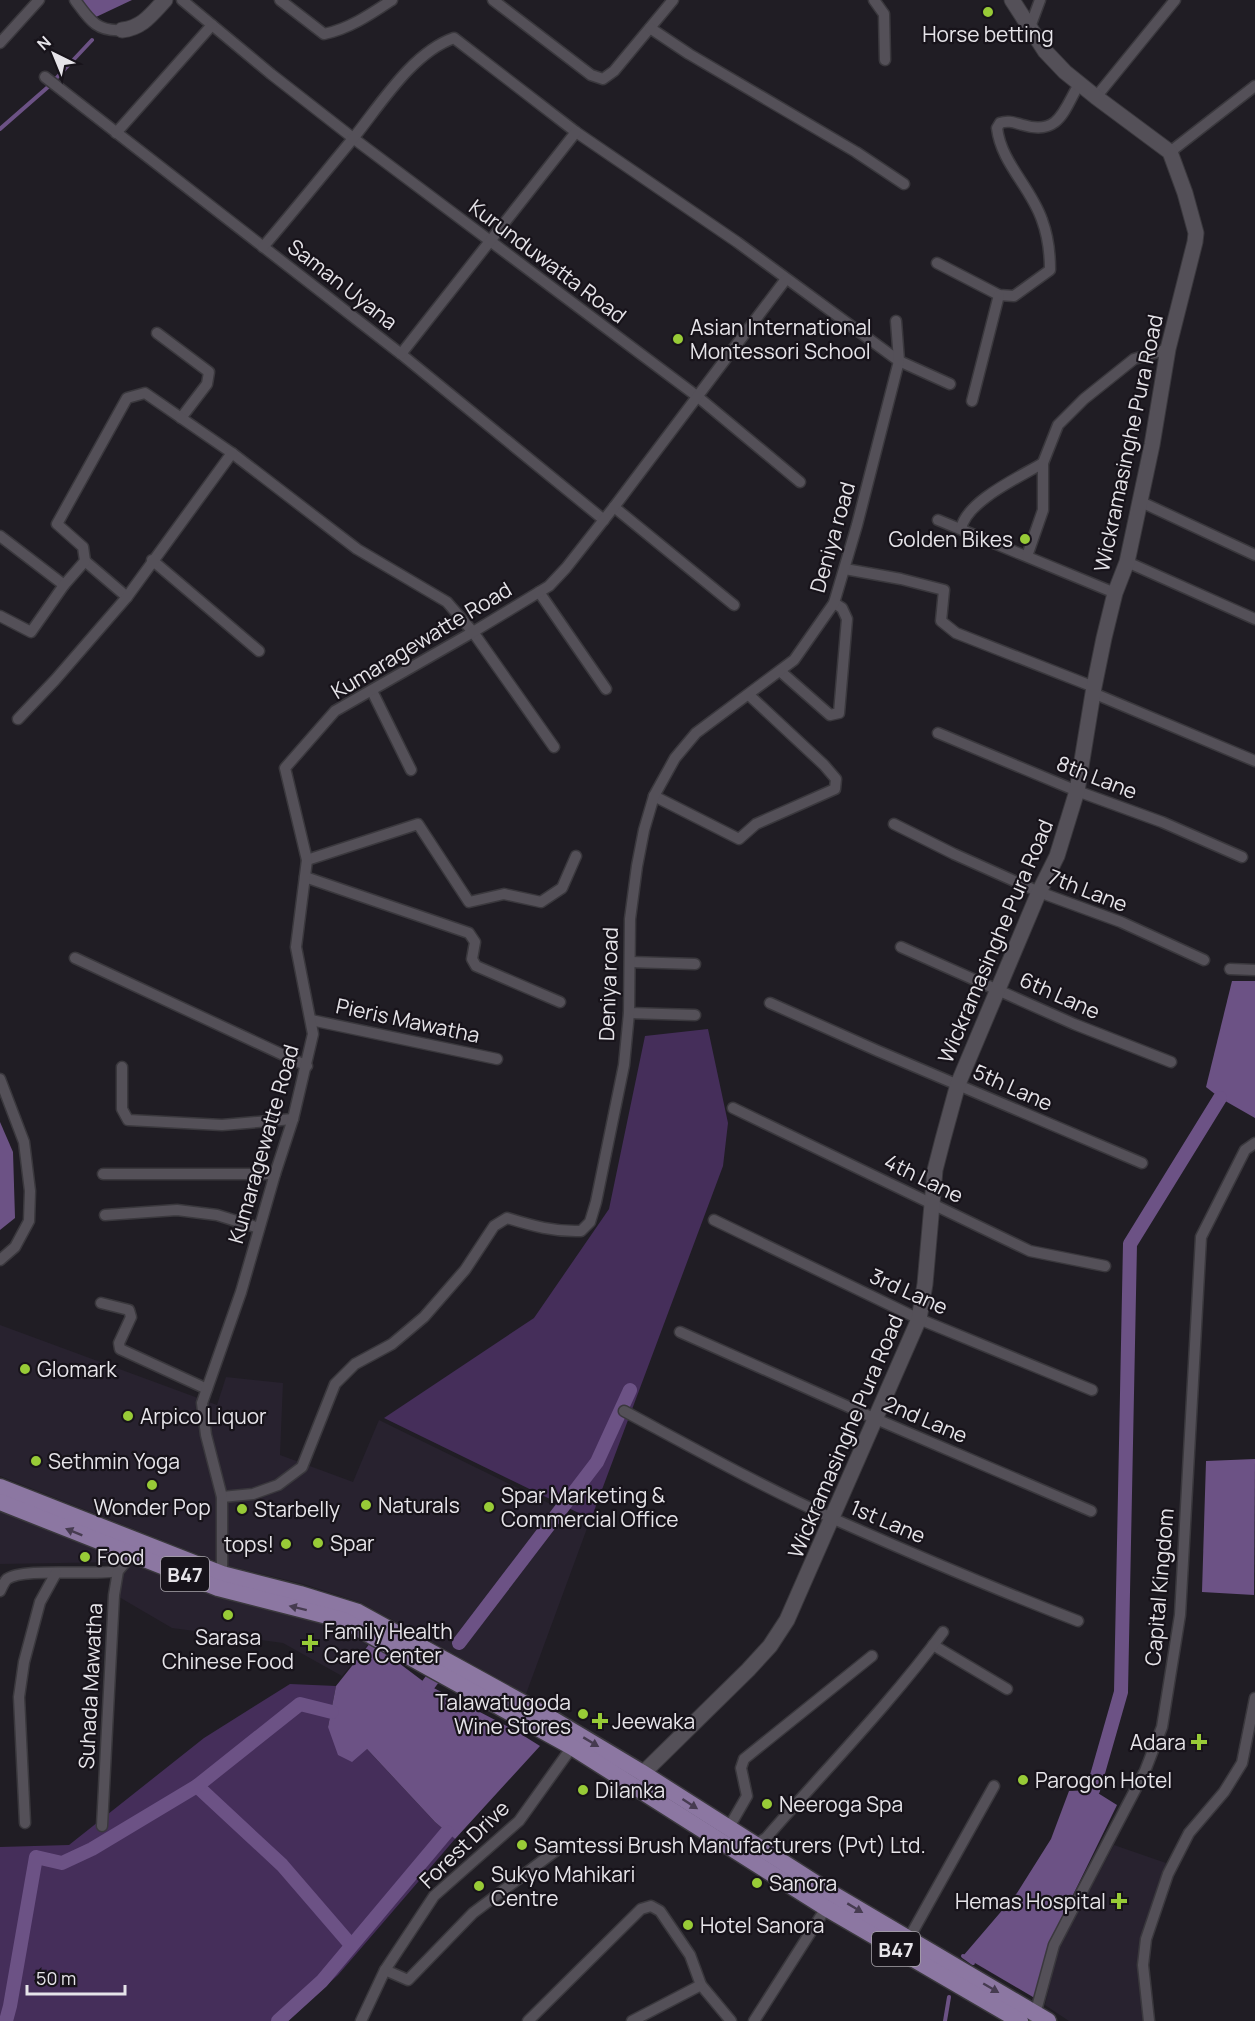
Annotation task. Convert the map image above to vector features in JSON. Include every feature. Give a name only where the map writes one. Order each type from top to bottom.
[{"type":"main road","name":"B47","points":[[0,1487],[220,1581],[300,1594],[358,1612],[554,1720],[825,1908],[1020,2021]]},
{"type":"main road","name":"B47","points":[[0,1503],[132,1554],[343,1620],[572,1747],[637,1779],[728,1829],[1039,2019]]},
{"type":"street","points":[[0,43],[39,0]]},
{"type":"street","points":[[75,0],[98,28],[109,31],[132,29],[142,24],[165,0]]},
{"type":"street","name":"Kurunduwatta Road","points":[[182,0],[353,138],[698,397],[800,482]]},
{"type":"street","points":[[280,0],[324,34],[336,32],[392,0]]},
{"type":"street","points":[[493,0],[591,75],[603,79],[614,71],[673,0]]},
{"type":"street","points":[[874,0],[884,14],[885,60]]},
{"type":"street","points":[[1012,0],[1052,59],[1079,84],[1170,152],[1255,86]]},
{"type":"street","points":[[1030,27],[1040,0]]},
{"type":"street","points":[[1096,97],[1175,0]]},
{"type":"street","points":[[116,133],[212,25]]},
{"type":"street","points":[[650,28],[689,54],[856,152],[904,184]]},
{"type":"street","points":[[263,247],[396,85],[424,55],[440,43],[454,38],[576,132],[656,185],[899,361],[950,384]]},
{"type":"street","name":"Saman Uyana","points":[[49,81],[402,354],[604,520]]},
{"type":"street","points":[[937,263],[999,295],[1014,296],[1050,270],[1050,251],[1042,218],[1001,147],[997,128],[1000,123],[1009,121],[1036,129],[1049,128],[1059,119],[1079,84]]},
{"type":"street","points":[[402,354],[576,132]]},
{"type":"street","name":"Wickramasinghe Pura Road","points":[[637,1779],[748,1670],[770,1646],[787,1620],[920,1319],[935,1170],[958,1084],[1039,892],[1058,856],[1077,791],[1093,690],[1115,593],[1127,562],[1152,445],[1168,349],[1196,233],[1179,172],[1170,152]]},
{"type":"street","name":"Kumaragewatte Road","points":[[220,1581],[222,1497],[206,1436],[202,1403],[241,1292],[293,1119],[313,1034],[296,947],[308,860],[285,768],[335,711],[473,632],[549,585],[566,568],[604,520],[786,279]]},
{"type":"street","points":[[972,401],[999,295]]},
{"type":"street","name":"Deniya road","points":[[222,1497],[254,1494],[278,1485],[302,1467],[335,1384],[355,1364],[392,1344],[424,1317],[465,1270],[494,1226],[500,1221],[507,1218],[559,1232],[581,1231],[590,1222],[624,1065],[629,1013],[630,920],[637,866],[654,796],[675,758],[696,733],[794,660],[834,603],[845,569],[899,361],[896,321]]},
{"type":"street","points":[[157,333],[208,372],[207,384],[181,418]]},
{"type":"street","points":[[1027,556],[1043,510],[1042,463],[1058,425],[1084,399],[1134,359],[1168,349]]},
{"type":"street","points":[[127,597],[85,561],[83,547],[57,524],[127,398],[145,393],[232,453],[357,549],[447,602],[473,632],[555,747]]},
{"type":"street","points":[[18,719],[127,597],[232,453]]},
{"type":"street","points":[[962,529],[962,524],[975,505],[1042,463]]},
{"type":"street","points":[[1139,501],[1255,555]]},
{"type":"street","points":[[614,507],[734,605]]},
{"type":"street","points":[[938,520],[1115,593]]},
{"type":"street","points":[[0,536],[64,585]]},
{"type":"street","points":[[152,560],[259,651]]},
{"type":"street","points":[[0,616],[31,632],[64,585],[85,561]]},
{"type":"street","points":[[1127,562],[1255,619]]},
{"type":"street","points":[[845,569],[901,579],[944,590],[941,621],[956,633],[1255,761]]},
{"type":"street","points":[[539,592],[606,689]]},
{"type":"street","points":[[780,671],[830,715],[839,713],[847,619],[842,608],[834,603]]},
{"type":"street","points":[[372,691],[411,770]]},
{"type":"street","points":[[654,796],[739,839],[756,824],[835,789],[836,779],[824,765],[749,694]]},
{"type":"street","name":"8th Lane","points":[[938,734],[1077,791],[1162,822],[1242,857]]},
{"type":"street","points":[[308,860],[418,824],[469,902],[504,894],[541,902],[562,888],[576,855]]},
{"type":"street","name":"7th Lane","points":[[894,824],[1039,892],[1121,922],[1204,960]]},
{"type":"street","points":[[305,877],[469,933],[475,942],[472,959],[476,966],[560,1002]]},
{"type":"street","name":"6th Lane","points":[[901,947],[1074,1024],[1171,1062]]},
{"type":"street","points":[[75,958],[307,1066]]},
{"type":"street","points":[[630,962],[695,964]]},
{"type":"street","points":[[1230,969],[1255,970]]},
{"type":"street","name":"5th Lane","points":[[770,1003],[1142,1163]]},
{"type":"street","points":[[629,1013],[695,1015]]},
{"type":"street","name":"Pieris Mawatha","points":[[311,1020],[497,1059]]},
{"type":"street","points":[[122,1067],[122,1109],[128,1120],[222,1125],[293,1119]]},
{"type":"street","points":[[0,1079],[24,1142],[30,1191],[29,1221],[15,1247],[0,1260]]},
{"type":"street","name":"4th Lane","points":[[733,1107],[1030,1251],[1105,1266]]},
{"type":"street","name":"Capital Kingdom","points":[[1039,2019],[1054,1945],[1145,1771],[1162,1727],[1180,1615],[1201,1237],[1245,1150],[1255,1143]]},
{"type":"street","points":[[103,1174],[275,1174]]},
{"type":"street","points":[[105,1215],[177,1210],[217,1215],[259,1228]]},
{"type":"street","name":"3rd Lane","points":[[714,1220],[920,1319],[1092,1390]]},
{"type":"street","points":[[101,1303],[129,1310],[131,1317],[119,1342],[120,1349],[207,1389]]},
{"type":"street","name":"2nd Lane","points":[[680,1332],[1091,1511]]},
{"type":"street","name":"1st Lane","points":[[624,1411],[734,1470],[833,1519],[983,1584],[1077,1621]]},
{"type":"street","points":[[0,1591],[6,1580],[19,1574],[103,1574],[118,1571],[132,1554]]},
{"type":"street","name":"Suhada Mawatha","points":[[102,1826],[114,1595],[118,1571]]},
{"type":"street","points":[[25,1823],[19,1697],[24,1662],[40,1602],[56,1573]]},
{"type":"street","points":[[754,1846],[773,1829],[886,1702],[943,1632]]},
{"type":"street","points":[[933,1646],[1007,1689]]},
{"type":"street","points":[[728,1829],[747,1796],[741,1768],[744,1759],[872,1656]]},
{"type":"street","points":[[1149,2021],[1143,1965],[1146,1939],[1168,1874],[1189,1833],[1224,1792],[1242,1763],[1255,1698]]},
{"type":"street","name":"Forest Drive","points":[[361,2021],[385,1970],[434,1896],[519,1821],[572,1747]]},
{"type":"street","points":[[908,1940],[994,1786]]},
{"type":"street","points":[[385,1970],[408,1980],[473,1913],[558,1849]]},
{"type":"street","points":[[528,2021],[640,1909],[651,1906],[660,1911],[690,1955],[701,1985],[731,2021]]},
{"type":"street","points":[[754,2021],[825,1908]]},
{"type":"street","points":[[632,2021],[701,1985]]},
{"type":"shaded area","points":[[80,0],[132,0],[96,17]]},
{"type":"shaded area","points":[[1232,981],[1255,981],[1255,1118],[1220,1098],[1206,1087]]},
{"type":"shaded area","points":[[708,1029],[728,1123],[723,1166],[591,1519],[384,1418],[534,1318],[609,1209],[645,1036]]},
{"type":"shaded area","points":[[0,1122],[13,1152],[15,1218],[0,1230]]},
{"type":"shaded area","points":[[0,1325],[217,1405],[226,1377],[283,1383],[280,1455],[353,1482],[379,1420],[589,1523],[526,1694],[362,1603],[303,1584],[225,1565],[0,1476]]},
{"type":"shaded area","points":[[1255,1459],[1254,1595],[1202,1592],[1206,1461]]},
{"type":"shaded area","points":[[0,1510],[340,1626],[370,1642],[342,1676],[283,1643],[172,1628],[119,1597],[121,1562],[0,1564]]},
{"type":"shaded area","points":[[371,1642],[428,1685],[540,1746],[455,1839],[435,1822],[367,1749],[352,1762],[338,1755],[328,1727],[336,1686]]},
{"type":"shaded area","points":[[290,1684],[336,1686],[328,1727],[366,1748],[435,1822],[455,1839],[338,1975],[288,2021],[0,2021],[0,1847],[69,1845],[204,1738]]},
{"type":"shaded area","points":[[1093,1790],[1117,1805],[1052,1938],[1038,2000],[963,1956],[1017,1893],[1051,1839],[1069,1791]]},
{"type":"shaded area","name":"Hemas Hospital","points":[[1114,1845],[1166,1863],[1141,1938],[1145,2021],[1069,2021],[1045,2005],[1058,1949]]},
{"type":"waterway","points":[[0,129],[48,87],[92,40]]},
{"type":"waterway","points":[[1093,1790],[1121,1692],[1130,1244],[1220,1098]]},
{"type":"waterway","points":[[459,1643],[597,1462],[630,1390]]},
{"type":"waterway","points":[[428,1685],[434,1677]]},
{"type":"waterway","points":[[6,2021],[36,1857],[62,1863],[92,1849],[197,1786],[300,1704],[332,1712]]},
{"type":"waterway","points":[[197,1786],[282,1865],[351,1945]]},
{"type":"waterway","points":[[278,2021],[322,1981],[447,1832]]},
{"type":"waterway","points":[[963,1956],[973,1963]]},
{"type":"waterway","points":[[945,2021],[949,1997]]},
{"type":"place","name":"Horse betting","points":[[988,12]]},
{"type":"place","name":"Asian International Montessori School","points":[[678,339]]},
{"type":"place","name":"Golden Bikes","points":[[1025,539]]},
{"type":"place","name":"Glomark","points":[[25,1369]]},
{"type":"place","name":"Arpico Liquor","points":[[128,1416]]},
{"type":"place","name":"Sethmin Yoga","points":[[36,1461]]},
{"type":"place","name":"Wonder Pop","points":[[152,1485]]},
{"type":"place","name":"Naturals","points":[[366,1505]]},
{"type":"place","name":"Spar Marketing & Commercial Office","points":[[489,1507]]},
{"type":"place","name":"Starbelly","points":[[242,1509]]},
{"type":"place","name":"Spar","points":[[318,1543]]},
{"type":"place","name":"tops!","points":[[286,1544]]},
{"type":"place","name":"Food","points":[[85,1557]]},
{"type":"place","name":"Sarasa Chinese Food","points":[[228,1615]]},
{"type":"place","name":"Family Health Care Center","points":[[310,1643]]},
{"type":"place","name":"Talawatugoda Wine Stores","points":[[583,1714]]},
{"type":"place","name":"Jeewaka","points":[[600,1721]]},
{"type":"place","name":"Adara","points":[[1199,1742]]},
{"type":"place","name":"Parogon Hotel","points":[[1023,1780]]},
{"type":"place","name":"Dilanka","points":[[583,1790]]},
{"type":"place","name":"Neeroga Spa","points":[[767,1804]]},
{"type":"place","name":"Samtessi Brush Manufacturers (Pvt) Ltd.","points":[[522,1845]]},
{"type":"place","name":"Sanora","points":[[757,1883]]},
{"type":"place","name":"Sukyo Mahikari Centre","points":[[479,1886]]},
{"type":"place","name":"Hemas Hospital","points":[[1119,1901]]},
{"type":"place","name":"Hotel Sanora","points":[[688,1925]]}]
